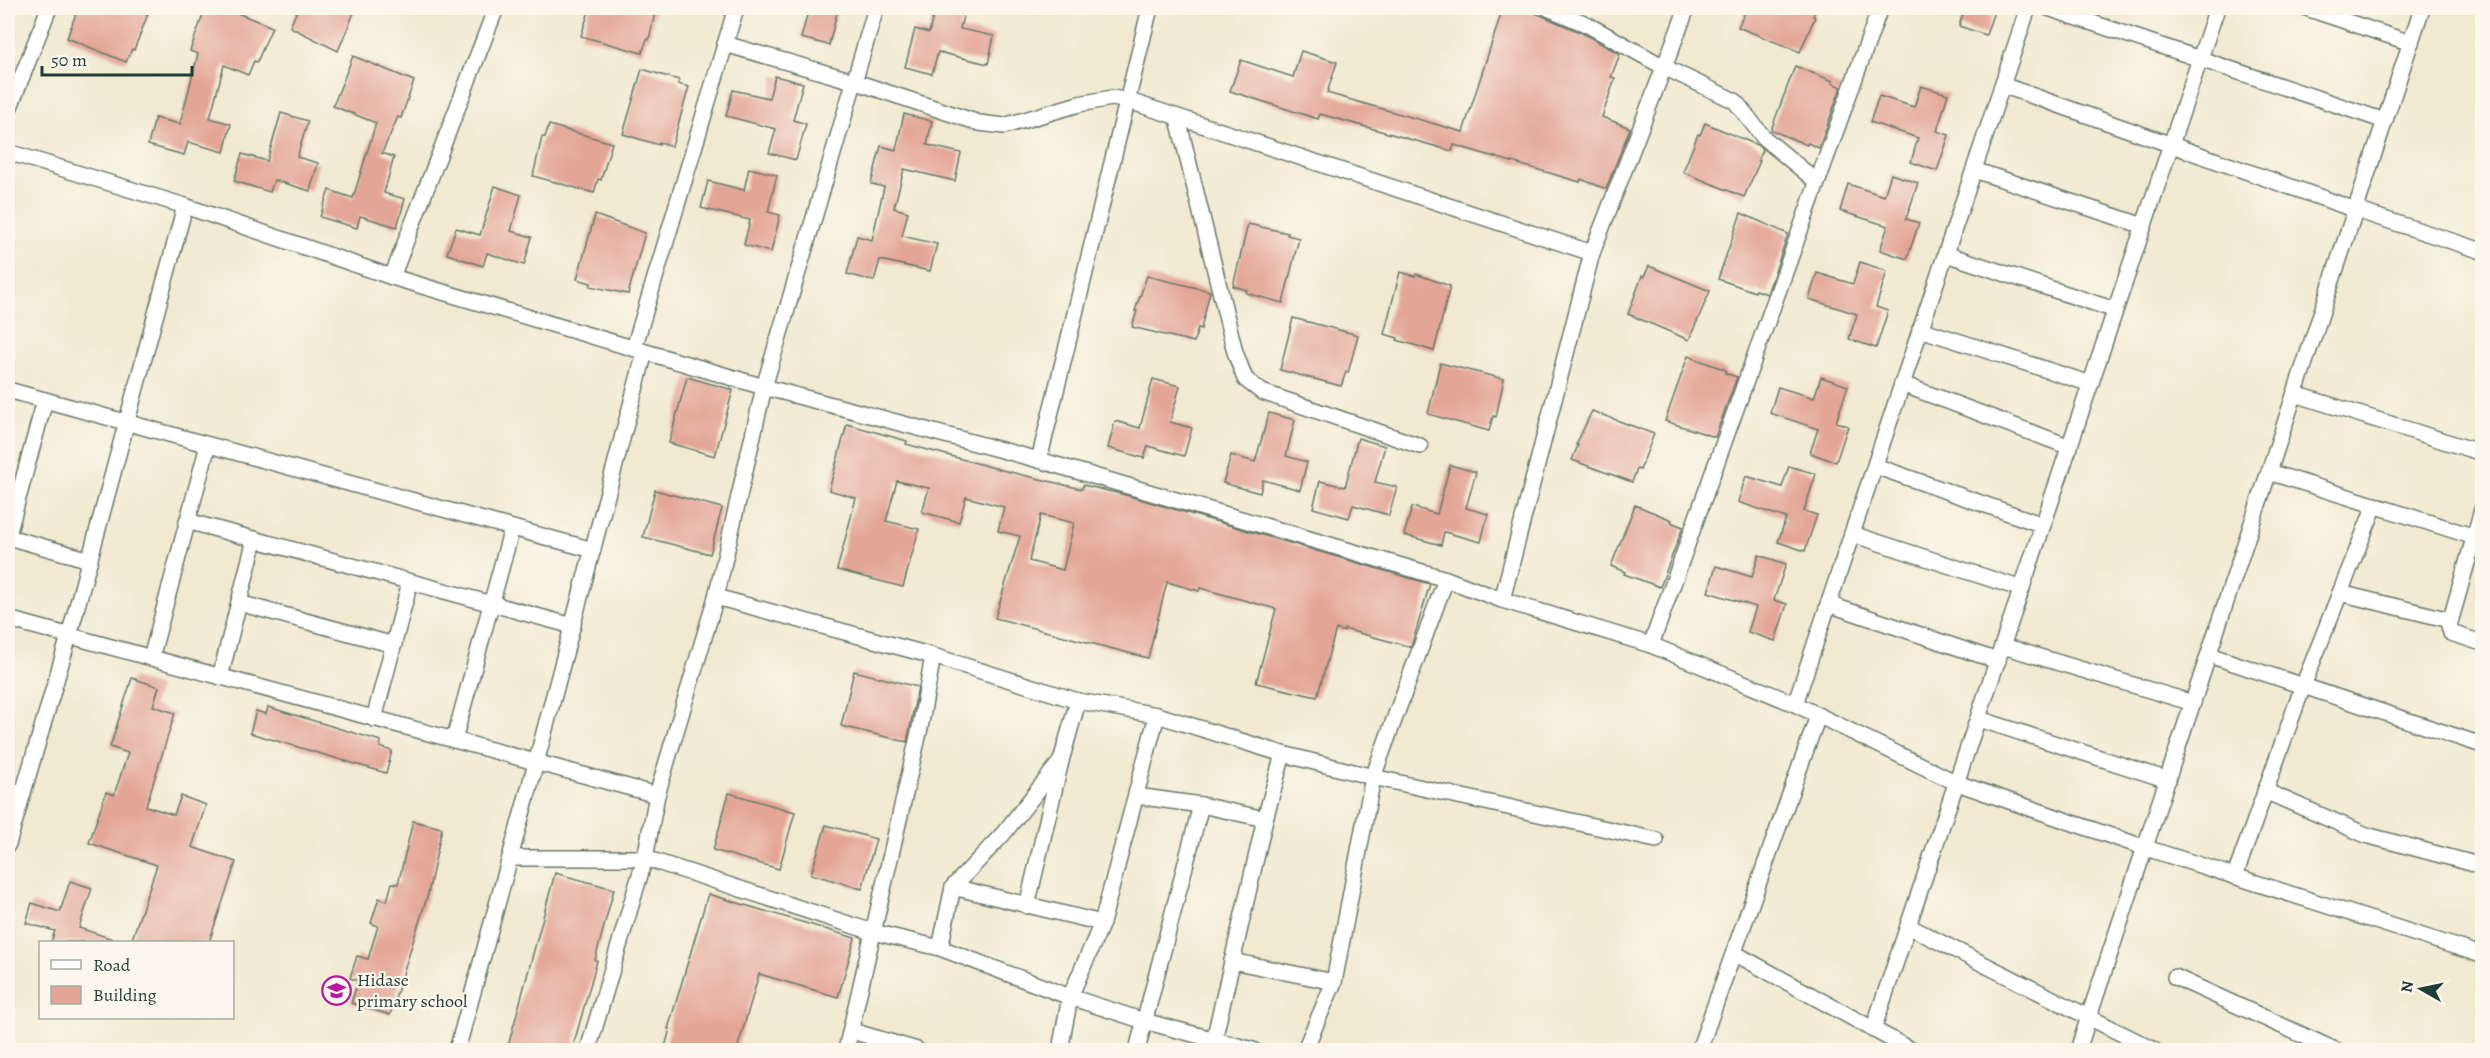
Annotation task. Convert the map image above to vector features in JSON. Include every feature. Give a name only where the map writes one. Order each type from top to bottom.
[{"type":"street","points":[[8,112],[49,8]]},
{"type":"street","points":[[392,277],[496,8]]},
{"type":"street","points":[[457,1050],[593,550],[639,350],[736,8]]},
{"type":"street","points":[[588,1050],[645,858],[657,795],[716,597],[764,387],[876,8]]},
{"type":"street","points":[[1039,460],[1150,8]]},
{"type":"street","points":[[1548,8],[1586,24],[1664,67],[1735,101],[1764,138],[1816,182]]},
{"type":"street","points":[[1502,600],[1592,253],[1687,8]]},
{"type":"street","points":[[1651,645],[1880,8]]},
{"type":"street","points":[[1795,704],[2028,8]]},
{"type":"street","points":[[2048,8],[2385,121]]},
{"type":"street","points":[[1873,1030],[2217,8]]},
{"type":"street","points":[[2306,8],[2411,43]]},
{"type":"street","points":[[2078,1050],[2422,8]]},
{"type":"street","points":[[725,44],[853,81],[979,123],[1004,126],[1078,104],[1112,98],[1129,101],[1178,119],[1592,253]]},
{"type":"street","points":[[2002,85],[2356,210],[2482,251]]},
{"type":"street","points":[[1178,119],[1235,352],[1245,379],[1262,392],[1420,446]]},
{"type":"street","points":[[8,152],[185,206],[392,277],[764,387],[1039,460],[1446,579],[1502,600],[1651,645],[1795,704],[1957,783],[2146,848],[2482,956]]},
{"type":"street","points":[[1974,170],[2144,226]]},
{"type":"street","points":[[8,844],[15,792],[69,636],[185,206]]},
{"type":"street","points":[[1946,254],[2115,310]]},
{"type":"street","points":[[1920,329],[2091,384]]},
{"type":"street","points":[[1902,384],[2070,447]]},
{"type":"street","points":[[8,390],[593,550]]},
{"type":"street","points":[[2295,394],[2482,453]]},
{"type":"street","points":[[45,400],[8,536],[90,560]]},
{"type":"street","points":[[151,658],[208,445]]},
{"type":"street","points":[[1875,466],[2043,525]]},
{"type":"street","points":[[2269,471],[2475,537]]},
{"type":"street","points":[[2235,876],[2303,686],[2375,505]]},
{"type":"street","points":[[2482,510],[2449,626],[2451,633],[2482,643]]},
{"type":"street","points":[[188,521],[573,626]]},
{"type":"street","points":[[453,740],[512,528]]},
{"type":"street","points":[[1852,534],[2022,589]]},
{"type":"street","points":[[220,677],[255,539]]},
{"type":"street","points":[[1302,1050],[1306,1047],[1334,982],[1373,777],[1446,579]]},
{"type":"street","points":[[374,718],[410,582]]},
{"type":"street","points":[[2340,593],[2450,620]]},
{"type":"street","points":[[716,597],[933,656],[1078,701],[1157,715],[1283,754],[1373,777],[1656,840]]},
{"type":"street","points":[[239,603],[394,645]]},
{"type":"street","points":[[1828,604],[1998,661]]},
{"type":"street","points":[[8,619],[657,795]]},
{"type":"street","points":[[2003,646],[2193,703]]},
{"type":"street","points":[[2209,655],[2482,746]]},
{"type":"street","points":[[846,1050],[920,728],[933,656]]},
{"type":"street","points":[[1027,906],[1061,761],[1078,701]]},
{"type":"street","points":[[1060,1050],[1070,997],[1102,923],[1157,715]]},
{"type":"street","points":[[1705,1048],[1734,953],[1818,716]]},
{"type":"street","points":[[1979,719],[2168,780]]},
{"type":"street","points":[[1214,1040],[1265,819],[1283,754]]},
{"type":"street","points":[[940,948],[953,887],[1004,834],[1061,761]]},
{"type":"street","points":[[2265,791],[2366,835],[2482,866]]},
{"type":"street","points":[[1136,796],[1265,819]]},
{"type":"street","points":[[1137,1050],[1201,806]]},
{"type":"street","points":[[510,858],[645,858],[873,932],[940,948],[1070,997],[1144,1021],[1253,1050]]},
{"type":"street","points":[[953,887],[1102,923]]},
{"type":"street","points":[[1908,926],[2154,1050]]},
{"type":"street","points":[[1734,953],[1911,1050]]},
{"type":"street","points":[[1232,961],[1334,982]]},
{"type":"street","points":[[2175,977],[2335,1050]]},
{"type":"street","points":[[852,1031],[917,1050]]},
{"type":"building","points":[[78,8],[133,8],[148,14],[134,50],[132,49],[126,62],[67,38]]},
{"type":"building","points":[[209,8],[225,8],[272,27],[257,62],[254,61],[248,75],[224,65],[210,118],[231,124],[224,152],[188,142],[184,155],[148,145],[155,118],[180,124],[198,54],[190,51],[204,12],[206,13]]},
{"type":"building","points":[[298,8],[356,8],[338,51],[290,27]]},
{"type":"building","points":[[590,8],[656,8],[649,40],[647,39],[642,53],[581,36]]},
{"type":"building","points":[[809,8],[838,8],[829,45],[801,38]]},
{"type":"building","points":[[935,8],[965,8],[960,29],[994,36],[988,64],[938,52],[932,74],[905,67],[915,29],[929,33]]},
{"type":"building","points":[[1503,8],[1524,8],[1582,33],[1620,54],[1611,77],[1615,78],[1602,117],[1630,128],[1606,189],[1581,179],[1580,182],[1454,145],[1452,151],[1320,114],[1318,119],[1230,91],[1241,60],[1293,77],[1301,51],[1337,62],[1327,93],[1463,132]]},
{"type":"building","points":[[1747,8],[1817,8],[1800,52],[1738,27]]},
{"type":"building","points":[[1965,8],[1995,8],[1986,35],[1959,26]]},
{"type":"building","points":[[353,56],[414,81],[401,118],[398,117],[382,153],[394,157],[384,193],[405,199],[397,227],[360,216],[357,228],[320,217],[329,190],[353,198],[376,123],[333,106]]},
{"type":"building","points":[[1795,66],[1833,81],[1832,83],[1841,87],[1819,148],[1771,130]]},
{"type":"building","points":[[642,69],[679,80],[678,84],[689,87],[672,146],[659,142],[659,145],[623,134]]},
{"type":"building","points":[[775,76],[803,83],[793,120],[806,124],[796,160],[769,153],[776,129],[726,116],[733,90],[769,98]]},
{"type":"building","points":[[1921,86],[1948,94],[1937,131],[1949,135],[1937,171],[1911,162],[1918,138],[1870,122],[1879,96],[1914,107]]},
{"type":"building","points":[[281,113],[308,121],[297,157],[318,163],[310,191],[274,180],[270,192],[234,181],[242,154],[267,161]]},
{"type":"building","points":[[904,114],[932,121],[927,145],[961,153],[955,181],[904,169],[894,208],[908,212],[902,236],[937,244],[930,271],[880,260],[874,281],[847,274],[857,236],[872,240],[884,187],[871,184],[881,146],[896,150]]},
{"type":"building","points":[[1705,123],[1757,145],[1763,150],[1744,197],[1683,172],[1698,134],[1700,135]]},
{"type":"building","points":[[549,125],[612,143],[601,180],[598,179],[594,193],[533,176],[542,137],[545,137]]},
{"type":"building","points":[[749,168],[777,175],[768,212],[780,215],[771,252],[744,245],[750,220],[701,208],[708,181],[744,190]]},
{"type":"building","points":[[1891,174],[1918,183],[1906,219],[1919,223],[1907,259],[1880,250],[1888,226],[1840,211],[1848,184],[1884,196]]},
{"type":"building","points":[[495,186],[521,195],[511,231],[532,237],[524,265],[487,253],[483,266],[447,254],[456,228],[480,235]]},
{"type":"building","points":[[1741,213],[1788,234],[1767,294],[1718,279]]},
{"type":"building","points":[[595,215],[645,233],[628,294],[590,286],[591,283],[577,279]]},
{"type":"building","points":[[1248,224],[1288,233],[1287,235],[1299,238],[1283,303],[1246,293],[1247,290],[1233,286]]},
{"type":"building","points":[[1860,262],[1887,271],[1876,307],[1888,311],[1876,348],[1849,339],[1857,314],[1809,299],[1817,273],[1853,284]]},
{"type":"building","points":[[1649,266],[1710,291],[1689,340],[1628,314],[1642,276],[1644,277]]},
{"type":"building","points":[[1400,272],[1415,276],[1416,274],[1450,286],[1434,351],[1384,334]]},
{"type":"building","points":[[1147,276],[1210,291],[1201,329],[1198,328],[1194,342],[1132,327]]},
{"type":"building","points":[[1293,318],[1358,335],[1348,373],[1346,372],[1341,386],[1280,370]]},
{"type":"building","points":[[1688,356],[1726,370],[1725,373],[1737,377],[1715,437],[1665,421]]},
{"type":"building","points":[[1440,363],[1504,379],[1496,417],[1493,416],[1489,431],[1428,414]]},
{"type":"building","points":[[687,377],[733,390],[715,456],[669,443]]},
{"type":"building","points":[[1821,377],[1848,386],[1836,422],[1848,426],[1836,462],[1810,453],[1818,429],[1770,413],[1778,387],[1814,398]]},
{"type":"building","points":[[1153,379],[1180,386],[1170,422],[1192,428],[1184,456],[1148,446],[1144,458],[1108,448],[1115,421],[1140,428]]},
{"type":"building","points":[[1592,411],[1654,434],[1640,470],[1637,469],[1632,482],[1572,460],[1578,445],[1576,445]]},
{"type":"building","points":[[1269,413],[1295,420],[1286,456],[1307,462],[1300,490],[1263,480],[1260,493],[1223,483],[1231,455],[1255,462]]},
{"type":"building","points":[[847,424],[907,441],[906,444],[1002,470],[1082,489],[1083,485],[1129,496],[1430,584],[1411,647],[1344,629],[1344,632],[1336,629],[1317,697],[1256,683],[1276,609],[1200,588],[1199,591],[1167,582],[1148,658],[995,618],[1020,536],[998,531],[1004,507],[966,497],[959,522],[922,512],[929,488],[897,481],[886,521],[919,529],[903,587],[837,570],[856,498],[829,490]],"holes":[[[1041,515],[1074,523],[1063,570],[1029,561]]]},
{"type":"building","points":[[1358,438],[1385,446],[1375,482],[1397,487],[1389,515],[1353,505],[1349,518],[1313,508],[1320,481],[1345,487]]},
{"type":"building","points":[[1450,465],[1476,472],[1466,508],[1488,514],[1481,542],[1444,532],[1441,545],[1404,535],[1412,507],[1437,514]]},
{"type":"building","points":[[1789,466],[1816,474],[1804,511],[1817,515],[1805,551],[1778,542],[1786,518],[1738,502],[1746,476],[1782,487]]},
{"type":"building","points":[[655,490],[722,508],[710,554],[643,537]]},
{"type":"building","points":[[1635,505],[1683,527],[1660,587],[1624,574],[1625,572],[1611,566]]},
{"type":"building","points":[[1759,555],[1786,564],[1774,600],[1787,604],[1775,641],[1748,632],[1756,607],[1708,592],[1716,566],[1752,577]]},
{"type":"building","points":[[854,671],[918,687],[907,742],[841,726]]},
{"type":"building","points":[[132,678],[159,687],[153,706],[175,713],[146,806],[174,815],[181,796],[206,805],[192,847],[236,862],[209,941],[131,941],[157,865],[89,843],[106,792],[114,795],[128,753],[110,747]]},
{"type":"building","points":[[268,707],[381,741],[380,747],[392,751],[386,773],[250,733],[256,711],[266,714]]},
{"type":"building","points":[[729,793],[795,812],[779,869],[713,850]]},
{"type":"building","points":[[413,821],[442,828],[428,894],[390,1015],[351,1003],[358,981],[350,978],[357,956],[368,959],[378,926],[371,923],[379,898],[387,901],[392,883],[398,884]]},
{"type":"building","points":[[826,825],[876,839],[862,889],[811,874]]},
{"type":"building","points":[[555,873],[614,889],[595,960],[597,961],[572,1050],[507,1050]]},
{"type":"building","points":[[70,881],[92,888],[79,928],[113,939],[113,941],[51,941],[55,931],[26,923],[32,903],[60,912]]},
{"type":"building","points":[[708,894],[855,938],[838,997],[759,974],[737,1050],[664,1050],[670,1029],[668,1029]]},
{"type":"place","name":"Hidase primary school","points":[[336,990]]}]
